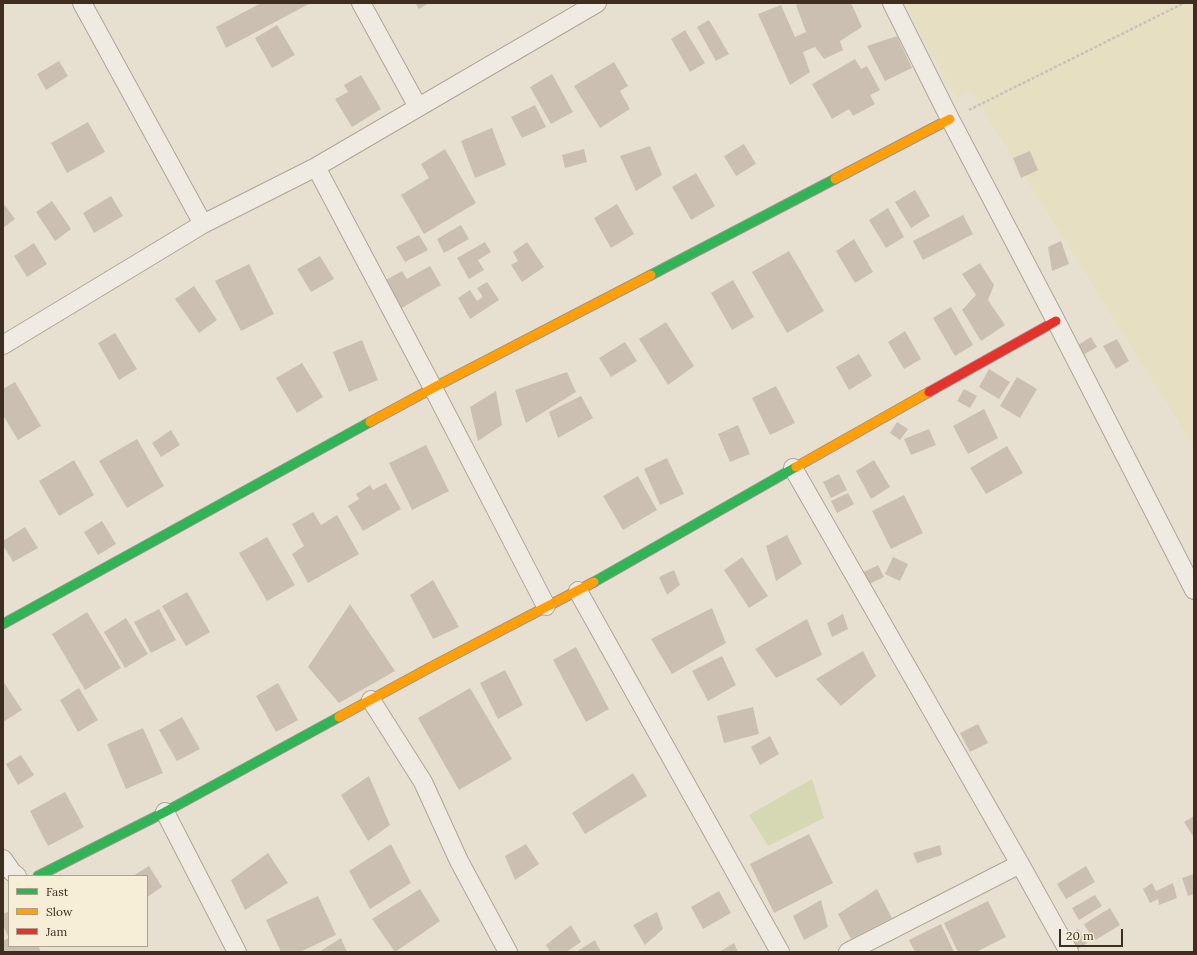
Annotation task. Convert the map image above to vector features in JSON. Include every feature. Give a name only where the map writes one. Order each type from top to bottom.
[{"type":"street","points":[[82,3],[204,224]]},
{"type":"street","points":[[361,3],[418,107]]},
{"type":"street","points":[[3,345],[204,224],[316,167],[597,3]]},
{"type":"street","points":[[892,3],[950,120],[1056,321],[1194,590]]},
{"type":"street","points":[[3,624],[433,388],[950,120]]},
{"type":"street","points":[[316,167],[546,606]]},
{"type":"street","points":[[40,875],[165,812],[431,667],[546,606],[578,591],[793,468],[1056,321]]},
{"type":"street","points":[[793,468],[1020,864],[1068,952]]},
{"type":"street","points":[[578,591],[780,952]]},
{"type":"street","points":[[371,700],[423,782],[459,861],[508,952]]},
{"type":"street","points":[[165,812],[237,952]]},
{"type":"street","points":[[3,859],[16,875]]},
{"type":"street","points":[[848,952],[1020,864]]},
{"type":"path","points":[[950,120],[1184,3]]},
{"type":"shaded area","points":[[905,3],[1194,3],[1194,447],[971,91],[956,98]]},
{"type":"green space","points":[[812,779],[824,818],[768,846],[749,815]]},
{"type":"building","points":[[261,3],[311,3],[226,48],[216,27]]},
{"type":"building","points":[[415,3],[429,3],[419,9]]},
{"type":"building","points":[[802,3],[851,3],[862,27],[840,41],[843,50],[824,59],[815,47],[803,52],[810,72],[790,85],[758,14],[781,5],[795,37],[806,32],[796,5]]},
{"type":"building","points":[[709,20],[729,54],[716,61],[697,27]]},
{"type":"building","points":[[277,25],[295,55],[272,68],[255,38]]},
{"type":"building","points":[[685,30],[705,63],[690,72],[671,39]]},
{"type":"building","points":[[897,36],[912,68],[885,81],[867,46]]},
{"type":"building","points":[[855,59],[861,69],[867,66],[880,90],[870,95],[875,104],[853,116],[849,109],[832,119],[812,84]]},
{"type":"building","points":[[59,61],[68,76],[46,90],[37,74]]},
{"type":"building","points":[[614,62],[628,86],[620,91],[630,109],[600,128],[574,86]]},
{"type":"building","points":[[552,74],[573,112],[551,124],[530,87]]},
{"type":"building","points":[[361,75],[381,109],[352,127],[335,99],[348,92],[344,85]]},
{"type":"building","points":[[535,105],[546,127],[522,138],[511,117]]},
{"type":"building","points":[[88,122],[105,152],[67,173],[51,143]]},
{"type":"building","points":[[492,128],[506,165],[475,178],[461,141]]},
{"type":"building","points":[[744,144],[756,164],[736,176],[724,156]]},
{"type":"building","points":[[650,146],[662,175],[636,191],[620,156]]},
{"type":"building","points":[[445,149],[476,203],[424,234],[401,195],[429,178],[421,164]]},
{"type":"building","points":[[584,149],[587,162],[565,168],[562,155]]},
{"type":"building","points":[[1030,151],[1038,170],[1021,178],[1013,158]]},
{"type":"building","points":[[696,173],[715,206],[691,220],[672,187]]},
{"type":"building","points":[[915,190],[930,216],[911,228],[895,202]]},
{"type":"building","points":[[111,196],[123,216],[94,233],[83,213]]},
{"type":"building","points":[[52,201],[71,229],[55,241],[36,212]]},
{"type":"building","points":[[3,203],[15,219],[3,228]]},
{"type":"building","points":[[617,204],[634,234],[611,248],[594,218]]},
{"type":"building","points":[[888,208],[904,237],[886,248],[869,220]]},
{"type":"building","points":[[963,215],[973,234],[923,260],[913,241]]},
{"type":"building","points":[[461,225],[469,239],[444,253],[437,239]]},
{"type":"building","points":[[419,235],[428,250],[405,262],[396,247]]},
{"type":"building","points":[[854,239],[873,272],[855,283],[836,251]]},
{"type":"building","points":[[1061,241],[1069,264],[1052,271],[1048,247]]},
{"type":"building","points":[[485,242],[491,252],[478,260],[484,270],[469,279],[457,258]]},
{"type":"building","points":[[527,242],[544,267],[522,282],[511,265],[518,261],[513,252]]},
{"type":"building","points":[[34,243],[47,264],[27,277],[14,256]]},
{"type":"building","points":[[789,251],[824,311],[787,333],[752,272]]},
{"type":"building","points":[[320,256],[334,279],[311,292],[297,269]]},
{"type":"building","points":[[980,263],[994,285],[988,300],[1005,325],[981,341],[962,310],[976,295],[962,274]]},
{"type":"building","points":[[249,264],[274,314],[241,331],[215,281]]},
{"type":"building","points":[[430,266],[441,285],[400,309],[384,281],[402,271],[407,279]]},
{"type":"building","points":[[733,280],[754,317],[732,330],[711,293]]},
{"type":"building","points":[[487,282],[499,300],[470,319],[458,298],[470,290],[477,301],[483,297],[477,288]]},
{"type":"building","points":[[194,286],[217,320],[199,333],[175,299]]},
{"type":"building","points":[[951,307],[973,345],[955,356],[933,318]]},
{"type":"building","points":[[666,322],[694,366],[668,385],[639,339]]},
{"type":"building","points":[[905,331],[921,359],[904,369],[888,342]]},
{"type":"building","points":[[115,333],[137,369],[119,380],[98,343]]},
{"type":"building","points":[[1091,337],[1097,347],[1081,356],[1076,346]]},
{"type":"building","points":[[1117,339],[1129,361],[1116,369],[1103,346]]},
{"type":"building","points":[[362,340],[378,380],[349,392],[333,352]]},
{"type":"building","points":[[625,342],[637,361],[611,377],[599,358]]},
{"type":"building","points":[[859,354],[872,376],[849,390],[836,367]]},
{"type":"building","points":[[302,363],[323,397],[297,413],[276,378]]},
{"type":"building","points":[[989,369],[1010,382],[999,399],[979,387]]},
{"type":"building","points":[[567,372],[576,392],[526,423],[515,390]]},
{"type":"building","points":[[1017,377],[1037,389],[1020,418],[1000,406]]},
{"type":"building","points":[[15,382],[41,426],[18,440],[3,415],[3,389]]},
{"type":"building","points":[[776,386],[795,423],[770,435],[752,398]]},
{"type":"building","points":[[964,389],[977,396],[970,408],[957,401]]},
{"type":"building","points":[[496,391],[502,425],[478,441],[470,407]]},
{"type":"building","points":[[581,396],[593,418],[558,438],[549,412]]},
{"type":"building","points":[[984,409],[998,438],[968,454],[953,426]]},
{"type":"building","points":[[897,422],[908,429],[900,440],[890,433]]},
{"type":"building","points":[[738,425],[750,454],[730,462],[718,434]]},
{"type":"building","points":[[929,429],[936,445],[911,455],[904,439]]},
{"type":"building","points":[[171,430],[180,445],[161,457],[152,443]]},
{"type":"building","points":[[137,439],[164,486],[127,508],[99,461]]},
{"type":"building","points":[[426,445],[449,491],[412,510],[389,463]]},
{"type":"building","points":[[1007,446],[1023,473],[986,494],[970,468]]},
{"type":"building","points":[[667,458],[684,494],[660,505],[644,469]]},
{"type":"building","points":[[74,460],[94,495],[59,516],[39,481]]},
{"type":"building","points":[[874,460],[890,487],[871,499],[856,471]]},
{"type":"building","points":[[839,474],[847,490],[831,498],[823,482]]},
{"type":"building","points":[[638,476],[657,510],[623,530],[603,496]]},
{"type":"building","points":[[386,483],[401,509],[363,531],[348,506],[359,499],[356,494],[370,485],[373,490]]},
{"type":"building","points":[[848,493],[854,504],[837,513],[831,501]]},
{"type":"building","points":[[904,495],[923,533],[891,549],[872,511]]},
{"type":"building","points":[[313,512],[321,525],[337,515],[359,554],[308,583],[292,554],[304,546],[292,524]]},
{"type":"building","points":[[102,521],[116,544],[98,555],[84,532]]},
{"type":"building","points":[[25,527],[38,548],[13,562],[3,545],[3,541]]},
{"type":"building","points":[[787,535],[802,564],[776,581],[766,546]]},
{"type":"building","points":[[267,537],[295,585],[267,601],[239,553]]},
{"type":"building","points":[[742,557],[768,596],[749,608],[724,570]]},
{"type":"building","points":[[893,557],[908,564],[900,581],[885,574]]},
{"type":"building","points":[[878,565],[884,577],[865,586],[860,574]]},
{"type":"building","points":[[674,570],[680,585],[667,595],[659,577]]},
{"type":"building","points":[[433,580],[459,627],[433,639],[410,595]]},
{"type":"building","points":[[187,592],[210,632],[186,646],[162,606]]},
{"type":"building","points":[[350,604],[395,671],[339,703],[308,667]]},
{"type":"building","points":[[712,608],[726,643],[672,674],[651,639]]},
{"type":"building","points":[[159,609],[176,640],[151,653],[134,622]]},
{"type":"building","points":[[87,612],[121,668],[85,690],[52,634]]},
{"type":"building","points":[[843,614],[848,629],[832,637],[827,623]]},
{"type":"building","points":[[126,618],[148,654],[125,668],[104,632]]},
{"type":"building","points":[[807,619],[822,655],[776,678],[755,649]]},
{"type":"building","points":[[576,647],[609,709],[586,722],[553,660]]},
{"type":"building","points":[[863,651],[876,676],[841,706],[816,679]]},
{"type":"building","points":[[722,656],[736,685],[708,701],[692,671]]},
{"type":"building","points":[[505,670],[523,705],[498,719],[480,683]]},
{"type":"building","points":[[3,681],[22,710],[3,722]]},
{"type":"building","points":[[278,683],[298,720],[276,732],[256,696]]},
{"type":"building","points":[[79,688],[98,720],[78,732],[60,700]]},
{"type":"building","points":[[470,688],[512,759],[459,790],[418,718]]},
{"type":"building","points":[[753,707],[759,734],[724,743],[717,716]]},
{"type":"building","points":[[182,717],[200,749],[177,761],[159,730]]},
{"type":"building","points":[[978,724],[988,743],[970,752],[960,733]]},
{"type":"building","points":[[143,728],[163,773],[126,789],[107,744]]},
{"type":"building","points":[[770,736],[779,754],[760,765],[751,747]]},
{"type":"building","points":[[21,755],[34,775],[18,785],[6,764]]},
{"type":"building","points":[[633,773],[647,796],[585,834],[572,813]]},
{"type":"building","points":[[369,776],[390,825],[368,841],[341,795]]},
{"type":"building","points":[[65,792],[84,827],[48,846],[30,811]]},
{"type":"building","points":[[1194,816],[1194,835],[1193,836],[1184,822]]},
{"type":"building","points":[[809,834],[833,883],[774,913],[750,864]]},
{"type":"building","points":[[391,844],[411,883],[370,909],[349,871]]},
{"type":"building","points":[[526,844],[539,864],[515,880],[505,856]]},
{"type":"building","points":[[940,845],[942,855],[917,863],[913,853]]},
{"type":"building","points":[[268,853],[288,883],[245,910],[231,880]]},
{"type":"building","points":[[149,866],[162,887],[148,896],[148,875],[135,875]]},
{"type":"building","points":[[1086,866],[1095,882],[1066,899],[1057,884]]},
{"type":"building","points":[[1194,874],[1194,894],[1188,896],[1182,878]]},
{"type":"building","points":[[1152,883],[1156,891],[1173,883],[1177,898],[1159,905],[1158,899],[1150,903],[1143,889]]},
{"type":"building","points":[[420,889],[440,921],[395,952],[372,919]]},
{"type":"building","points":[[877,889],[892,918],[851,939],[838,914]]},
{"type":"building","points":[[719,891],[731,913],[703,929],[691,907]]},
{"type":"building","points":[[1095,895],[1102,906],[1079,920],[1072,908]]},
{"type":"building","points":[[318,896],[336,935],[300,952],[281,952],[266,920]]},
{"type":"building","points":[[821,900],[828,927],[804,940],[793,916]]},
{"type":"building","points":[[988,901],[1006,937],[976,952],[958,952],[944,923]]},
{"type":"building","points":[[1110,908],[1120,925],[1094,941],[1084,924]]},
{"type":"building","points":[[8,912],[8,936],[3,925],[3,914]]},
{"type":"building","points":[[657,912],[663,929],[645,945],[633,925]]},
{"type":"building","points":[[941,924],[954,952],[915,952],[909,940]]},
{"type":"building","points":[[571,925],[581,942],[566,952],[550,952],[546,945]]},
{"type":"building","points":[[1078,929],[1087,943],[1073,952],[1063,938]]},
{"type":"building","points":[[8,938],[8,947],[38,947],[41,952],[4,952],[3,941]]},
{"type":"building","points":[[341,938],[347,952],[319,952]]},
{"type":"building","points":[[595,940],[601,952],[576,952]]},
{"type":"building","points":[[734,943],[738,952],[719,952]]},
{"type":"traffic: fast","points":[[651,275],[835,179]]},
{"type":"traffic: fast","points":[[3,624],[370,422]]},
{"type":"traffic: fast","points":[[594,582],[796,467]]},
{"type":"traffic: fast","points":[[40,875],[165,812],[339,717]]},
{"type":"traffic: slow","points":[[835,179],[950,119]]},
{"type":"traffic: slow","points":[[370,422],[651,275]]},
{"type":"traffic: slow","points":[[796,467],[929,392]]},
{"type":"traffic: slow","points":[[339,717],[594,582]]},
{"type":"traffic: jam","points":[[929,392],[1056,321]]}]
